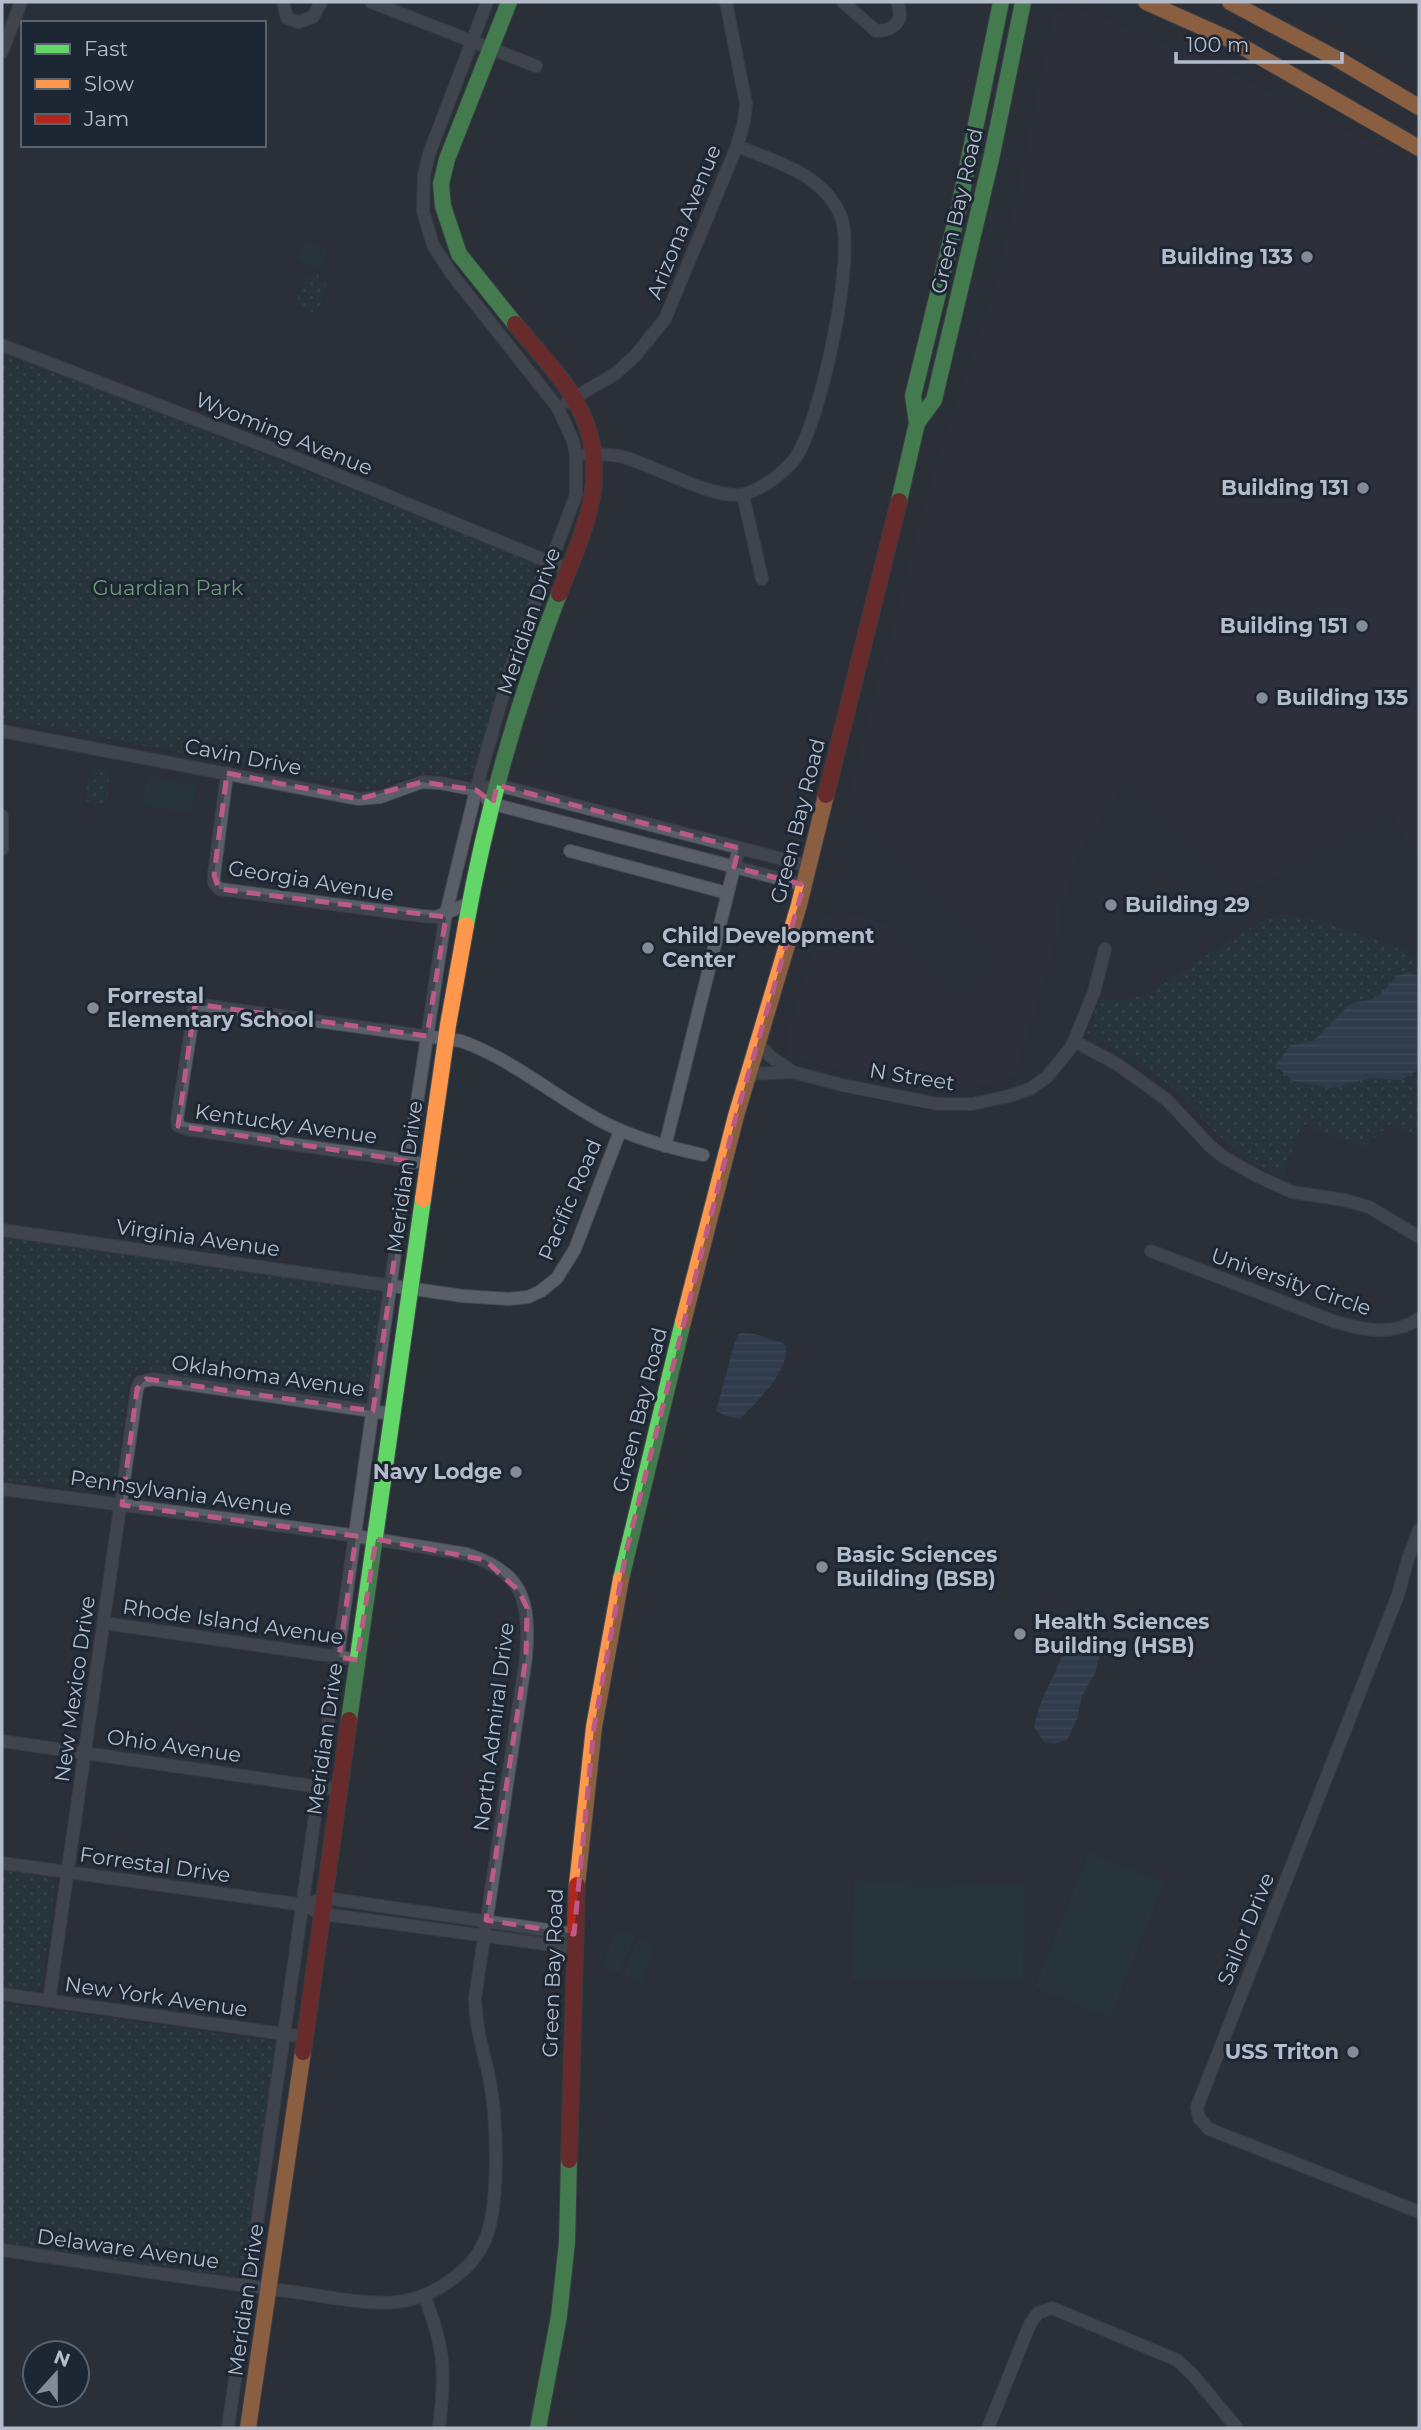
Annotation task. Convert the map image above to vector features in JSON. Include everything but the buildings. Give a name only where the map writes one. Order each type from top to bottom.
[{"type":"main road","name":"Meridian Drive","points":[[248,2428],[325,1906],[357,1660],[446,1038],[470,903],[493,803],[536,655],[593,501],[595,454],[590,431],[574,398],[459,254],[443,206],[441,184],[447,159],[509,2]]},
{"type":"main road","name":"Green Bay Road","points":[[538,2428],[559,2316],[567,2242],[578,1867],[602,1677],[615,1605],[682,1323],[749,1074],[809,866],[917,423],[913,396],[959,207],[1001,2]]},
{"type":"main road","name":"Green Bay Road","points":[[917,423],[934,400],[989,169],[1023,2]]},
{"type":"main road","points":[[1146,2],[1229,39],[1419,148]]},
{"type":"main road","points":[[1230,2],[1341,61],[1419,107]]},
{"type":"street","points":[[2,52],[21,2]]},
{"type":"street","points":[[283,2],[287,18],[298,22],[313,17],[321,2]]},
{"type":"street","points":[[371,2],[536,66]]},
{"type":"street","name":"Meridian Drive","points":[[228,2428],[286,2035],[390,1284],[446,914],[476,790],[512,664],[576,495],[576,455],[573,441],[558,408],[451,273],[433,245],[423,211],[424,175],[429,154],[487,2]]},
{"type":"street","name":"Arizona Avenue","points":[[558,408],[615,374],[635,356],[665,319],[737,146],[746,104],[726,2]]},
{"type":"street","points":[[843,2],[876,31],[886,31],[900,21],[901,12],[897,2]]},
{"type":"street","points":[[576,455],[621,456],[707,490],[743,495],[764,485],[785,469],[796,456],[806,436],[831,356],[841,296],[846,232],[833,200],[808,176],[737,146]]},
{"type":"street","name":"Wyoming Avenue","points":[[2,345],[281,452],[569,570]]},
{"type":"street","points":[[743,495],[762,579]]},
{"type":"street","name":"Cavin Drive","points":[[2,731],[359,799],[380,797],[422,782],[476,790],[498,785],[809,866]]},
{"type":"street","name":"Georgia Avenue","points":[[227,773],[214,875],[214,883],[219,889],[436,917],[470,903]]},
{"type":"street","name":"Cavin Drive","points":[[476,790],[493,803],[804,885]]},
{"type":"street","points":[[2,816],[2,849]]},
{"type":"street","points":[[665,1146],[739,848]]},
{"type":"street","points":[[570,851],[727,893]]},
{"type":"street","name":"N Street","points":[[749,1074],[793,1072],[842,1085],[938,1104],[972,1104],[1009,1096],[1048,1077],[1061,1063],[1074,1041],[1094,992],[1105,949]]},
{"type":"street","name":"Kentucky Avenue","points":[[427,1036],[195,1004],[177,1119],[178,1126],[186,1129],[428,1164]]},
{"type":"street","points":[[427,1036],[471,1045],[498,1057],[620,1131],[703,1155]]},
{"type":"street","points":[[1074,1041],[1107,1058],[1150,1086],[1225,1158],[1259,1177],[1302,1195],[1344,1200],[1369,1207],[1419,1237]]},
{"type":"street","name":"N Street","points":[[758,1044],[793,1072]]},
{"type":"street","name":"Pacific Road","points":[[390,1284],[463,1296],[508,1299],[528,1297],[541,1291],[557,1278],[575,1249],[620,1131]]},
{"type":"street","name":"Virginia Avenue","points":[[2,1230],[390,1284]]},
{"type":"street","name":"University Circle","points":[[1151,1251],[1333,1321],[1358,1328],[1384,1331],[1404,1327],[1419,1319]]},
{"type":"street","name":"Oklahoma Avenue","points":[[140,1382],[153,1379],[392,1414]]},
{"type":"street","name":"New Mexico Drive","points":[[50,2001],[140,1382]]},
{"type":"street","name":"Pennsylvania Avenue","points":[[2,1489],[356,1536]]},
{"type":"street","name":"Sailor Drive","points":[[1419,1530],[1393,1608],[1197,2107],[1199,2118],[1209,2129],[1419,2212]]},
{"type":"street","name":"North Admiral Drive","points":[[356,1536],[466,1554],[485,1560],[506,1573],[527,1608],[526,1657],[477,1972],[475,2011],[480,2049],[489,2077],[493,2114],[495,2161],[491,2212],[486,2237],[461,2273],[440,2288],[424,2295]]},
{"type":"street","name":"Rhode Island Avenue","points":[[104,1623],[357,1660]]},
{"type":"street","name":"Ohio Avenue","points":[[2,1741],[340,1790]]},
{"type":"street","name":"Forrestal Drive","points":[[2,1863],[303,1905],[486,1920],[574,1941]]},
{"type":"street","name":"Forrestal Drive","points":[[325,1906],[483,1936],[574,1941]]},
{"type":"street","name":"New York Avenue","points":[[2,1994],[304,2037]]},
{"type":"street","name":"Delaware Avenue","points":[[2,2250],[248,2287],[376,2302],[399,2301],[424,2295]]},
{"type":"street","points":[[424,2295],[438,2331],[444,2362],[439,2428]]},
{"type":"street","points":[[988,2428],[1030,2324],[1038,2313],[1052,2308],[1177,2360],[1237,2428]]},
{"type":"highlighted area","points":[[227,773],[359,799],[422,782],[476,790],[493,803],[497,785],[739,848],[734,867],[804,885],[736,1116],[626,1552],[594,1727],[574,1934],[486,1920],[526,1657],[527,1608],[519,1591],[485,1560],[376,1539],[357,1660],[339,1657],[356,1536],[122,1505],[137,1389],[146,1379],[373,1411],[408,1161],[178,1126],[195,1004],[427,1036],[446,917],[219,889],[214,875]]},
{"type":"shaded area","points":[[1071,5],[1205,60],[1336,123],[1419,170],[1419,859],[1392,817],[1239,894],[1227,879],[1127,782],[1077,856],[1060,916],[1058,936],[1015,1076],[966,1090],[886,1076],[877,1078],[785,1057],[787,1034],[822,919],[836,910],[892,925],[962,996],[1001,957],[898,857],[899,855],[846,802],[933,471],[997,278],[1053,14]]},
{"type":"green space","points":[[305,240],[327,249],[320,269],[297,260]]},
{"type":"green space","points":[[315,273],[319,275],[318,281],[328,285],[317,314],[295,305],[306,277],[312,279]]},
{"type":"green space","name":"Guardian Park","points":[[2,350],[543,566],[485,732],[476,767],[469,777],[423,774],[365,789],[2,718]]},
{"type":"green space","points":[[99,767],[106,773],[109,786],[107,801],[97,806],[85,800],[85,791],[93,768]]},
{"type":"green space","points":[[148,775],[197,785],[191,813],[142,805]]},
{"type":"green space","points":[[1289,914],[1356,932],[1419,958],[1419,1136],[1387,1127],[1364,1147],[1302,1124],[1282,1177],[1250,1162],[1216,1133],[1179,1093],[1152,1072],[1087,1033],[1100,999],[1126,1000],[1147,994],[1257,923],[1274,916]]},
{"type":"green space","points":[[2,1237],[371,1288],[380,1293],[381,1300],[367,1398],[364,1401],[138,1370],[132,1374],[129,1381],[115,1485],[111,1493],[2,1480]]},
{"type":"green space","points":[[1089,1853],[1164,1883],[1110,2018],[1035,1988]]},
{"type":"green space","points":[[2,1870],[49,1876],[55,1880],[42,1985],[38,1991],[2,1987]]},
{"type":"green space","points":[[853,1881],[1024,1883],[1023,1981],[852,1980]]},
{"type":"green space","points":[[617,1930],[634,1937],[619,1974],[602,1967]]},
{"type":"green space","points":[[638,1939],[655,1946],[641,1982],[624,1975]]},
{"type":"green space","points":[[2,2003],[267,2040],[274,2044],[276,2050],[243,2275],[233,2278],[2,2245]]},
{"type":"water","points":[[1408,973],[1419,975],[1419,1069],[1402,1080],[1370,1078],[1331,1088],[1293,1081],[1275,1065],[1291,1045],[1313,1041],[1350,1004],[1377,998],[1397,976]]},
{"type":"water","points":[[739,1334],[783,1343],[786,1346],[786,1356],[777,1376],[740,1419],[716,1411],[735,1341]]},
{"type":"water","points":[[1083,1644],[1100,1654],[1095,1673],[1082,1696],[1077,1719],[1067,1740],[1054,1744],[1044,1742],[1034,1727],[1039,1707],[1065,1650],[1073,1645]]},
{"type":"traffic: fast","points":[[509,2],[447,159],[441,184],[443,206],[459,254],[515,324]]},
{"type":"traffic: fast","points":[[899,501],[917,423],[913,396],[959,207],[1001,2]]},
{"type":"traffic: fast","points":[[917,423],[934,400],[992,155],[1023,2]]},
{"type":"traffic: fast","points":[[466,925],[493,799],[530,675],[559,594]]},
{"type":"traffic: fast","points":[[349,1720],[423,1199]]},
{"type":"traffic: fast","points":[[621,1579],[683,1322]]},
{"type":"traffic: fast","points":[[538,2428],[559,2316],[567,2242],[569,2160]]},
{"type":"traffic: slow","points":[[1146,2],[1229,39],[1419,148]]},
{"type":"traffic: slow","points":[[1230,2],[1341,61],[1419,107]]},
{"type":"traffic: slow","points":[[683,1322],[736,1116],[799,905],[826,795]]},
{"type":"traffic: slow","points":[[423,1199],[448,1025],[466,925]]},
{"type":"traffic: slow","points":[[577,1885],[594,1727],[621,1579]]},
{"type":"traffic: slow","points":[[248,2428],[303,2052]]},
{"type":"traffic: jam","points":[[515,324],[569,390],[587,426],[593,450],[592,498],[559,594]]},
{"type":"traffic: jam","points":[[826,795],[899,501]]},
{"type":"traffic: jam","points":[[303,2052],[349,1720]]},
{"type":"traffic: jam","points":[[569,2160],[577,1885]]},
{"type":"place","name":"Building 133","points":[[1307,257]]},
{"type":"place","name":"Building 131","points":[[1363,488]]},
{"type":"place","name":"Building 151","points":[[1362,626]]},
{"type":"place","name":"Building 135","points":[[1262,698]]},
{"type":"place","name":"Building 29","points":[[1111,905]]},
{"type":"place","name":"Child Development Center","points":[[648,948]]},
{"type":"place","name":"Forrestal Elementary School","points":[[93,1008]]},
{"type":"place","name":"Navy Lodge","points":[[516,1472]]},
{"type":"place","name":"Basic Sciences Building (BSB)","points":[[822,1567]]},
{"type":"place","name":"Health Sciences Building (HSB)","points":[[1020,1634]]},
{"type":"place","name":"USS Triton","points":[[1353,2052]]}]
